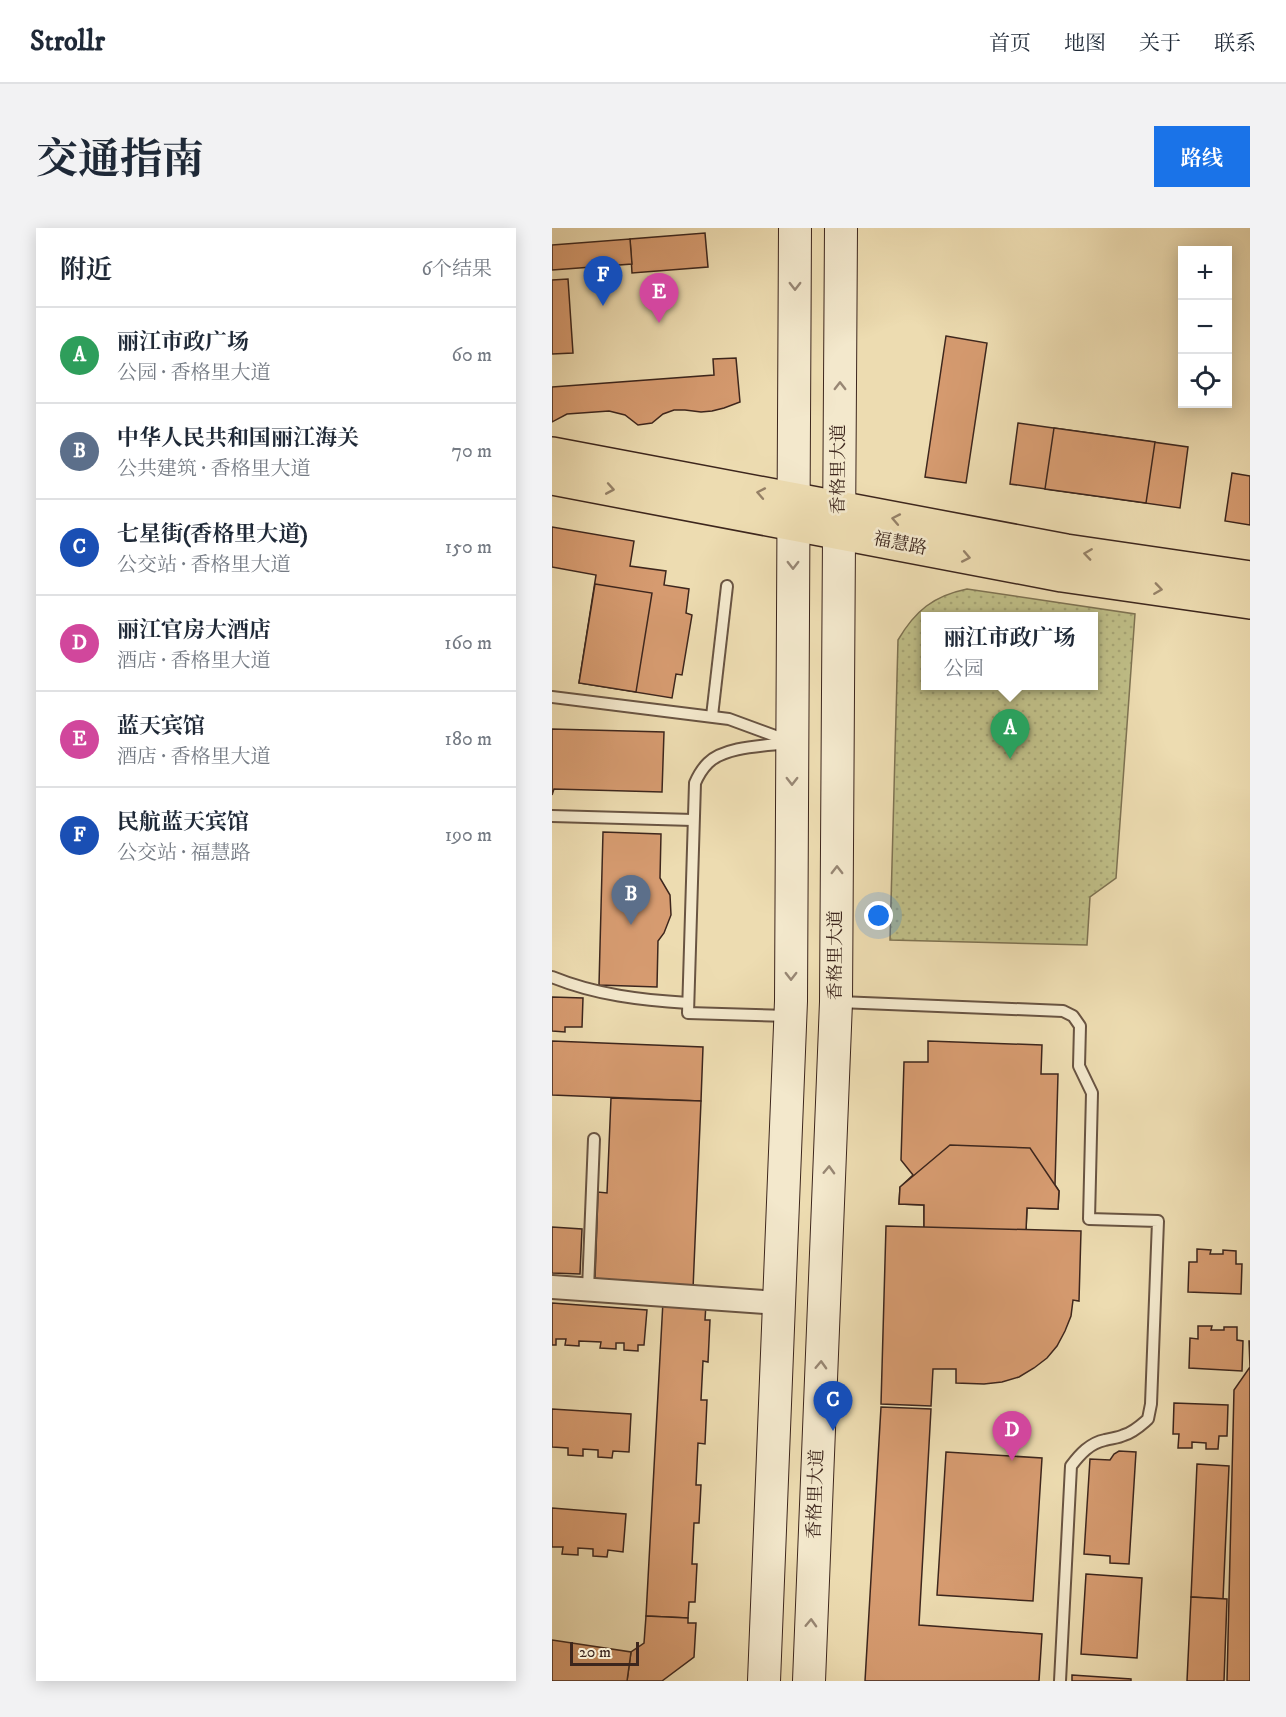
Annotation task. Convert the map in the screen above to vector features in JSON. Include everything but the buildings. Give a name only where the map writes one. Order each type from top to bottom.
[{"type":"main road","points":[[764,1681],[791,1016],[795,228]]},
{"type":"main road","name":"香格里大道","points":[[809,1681],[836,1002],[841,228]]},
{"type":"main road","name":"福慧路","points":[[552,454],[794,512]]},
{"type":"main road","name":"福慧路","points":[[552,478],[1250,578]]},
{"type":"main road","name":"福慧路","points":[[839,520],[1062,575],[1250,602]]},
{"type":"street","points":[[552,1287],[779,1303]]},
{"type":"lane","points":[[712,716],[727,585]]},
{"type":"lane","points":[[552,697],[729,718],[793,742]]},
{"type":"lane","points":[[791,1016],[688,1013],[688,1004],[694,783],[700,772],[718,756],[793,742]]},
{"type":"lane","points":[[552,816],[693,820]]},
{"type":"lane","points":[[552,977],[599,993],[632,999],[688,1004]]},
{"type":"lane","points":[[836,1002],[1063,1011],[1073,1016],[1080,1026],[1079,1066],[1092,1093],[1089,1220],[1158,1221],[1149,1419],[1124,1436],[1092,1445],[1082,1452],[1071,1466],[1060,1681]]},
{"type":"lane","points":[[588,1289],[594,1138]]},
{"type":"shaded area","points":[[967,589],[1135,614],[1116,878],[1090,897],[1087,945],[890,940],[898,640],[918,613],[944,596]]},
{"type":"place","name":"民航蓝天宾馆","points":[[603,306]]},
{"type":"place","name":"蓝天宾馆","points":[[659,323]]},
{"type":"place","name":"丽江市政广场","points":[[1010,759]]},
{"type":"place","name":"中华人民共和国丽江海关","points":[[631,925]]},
{"type":"place","name":"七星街(香格里大道)","points":[[833,1431]]},
{"type":"place","name":"丽江官房大酒店","points":[[1012,1461]]}]
